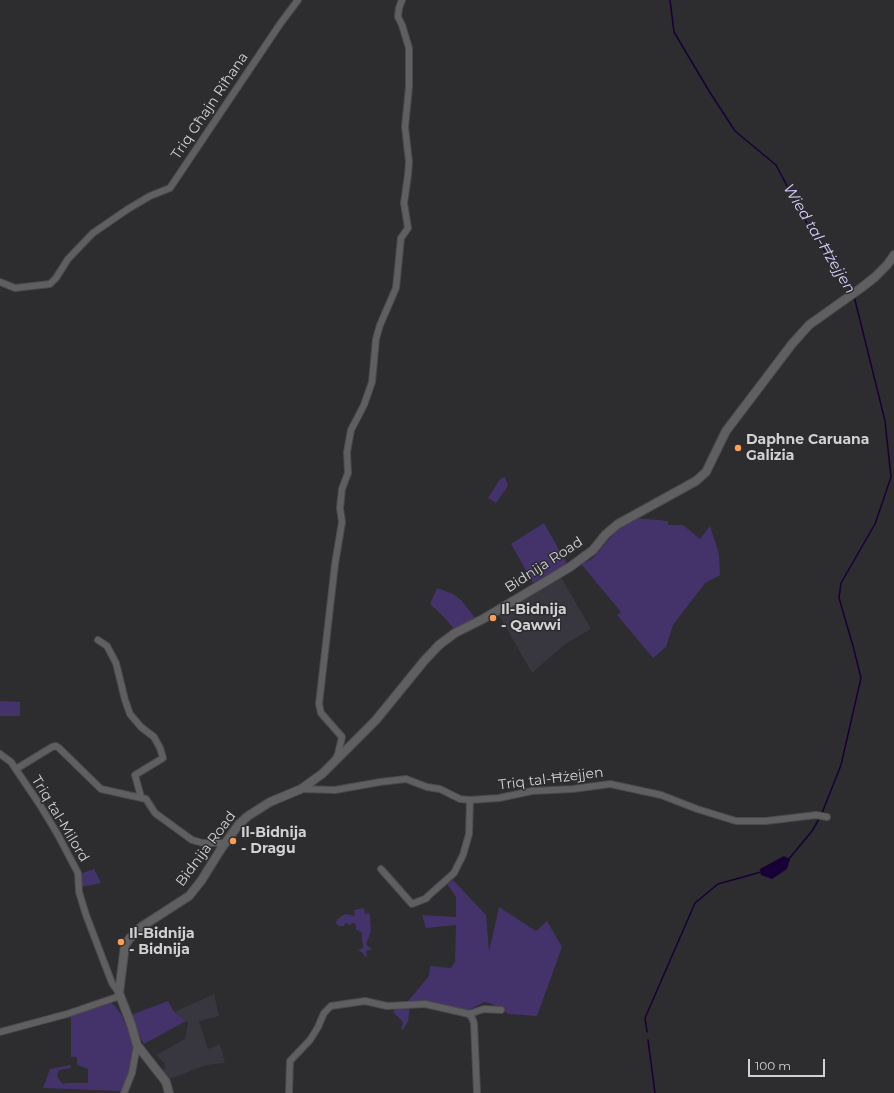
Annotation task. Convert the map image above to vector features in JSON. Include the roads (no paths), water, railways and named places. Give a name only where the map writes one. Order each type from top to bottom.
[{"type":"street","name":"Triq Għajn Riħana","points":[[0,282],[15,288],[50,284],[56,278],[68,259],[94,233],[128,209],[150,196],[170,188],[275,31],[298,0]]},
{"type":"street","points":[[334,762],[338,754],[342,737],[322,713],[319,704],[335,564],[342,522],[340,508],[342,490],[348,473],[347,452],[351,430],[364,405],[372,382],[376,339],[380,325],[396,288],[401,238],[408,228],[404,202],[408,175],[405,127],[409,87],[409,48],[406,35],[398,17],[398,8],[402,0]]},
{"type":"street","name":"Bidnija Road","points":[[120,994],[125,945],[141,927],[189,896],[201,882],[239,824],[248,816],[270,802],[301,789],[322,774],[376,720],[424,661],[455,633],[483,619],[570,567],[593,550],[606,534],[618,524],[696,481],[706,472],[726,431],[792,344],[809,325],[875,277],[887,265],[894,254]]},
{"type":"street","points":[[98,640],[107,646],[116,663],[130,714],[141,728],[154,737],[163,758],[135,776],[141,798]]},
{"type":"street","points":[[16,769],[56,746],[101,789],[146,799],[155,813],[192,840],[203,843],[226,843]]},
{"type":"street","name":"Triq tal-Milord","points":[[0,754],[11,762],[16,769],[58,835],[78,873],[79,892],[86,915],[112,983],[120,994]]},
{"type":"street","name":"Triq tal-Ħżejjen","points":[[301,789],[335,790],[406,779],[427,787],[440,789],[460,799],[470,800],[499,798],[532,791],[574,789],[610,784],[661,795],[697,809],[736,821],[766,822],[816,815],[827,817]]},
{"type":"street","points":[[381,869],[412,904],[426,898],[454,872],[464,855],[469,834],[470,800]]},
{"type":"street","points":[[0,1032],[67,1014],[120,994],[137,1045],[166,1082],[169,1093]]},
{"type":"street","points":[[289,1093],[290,1061],[310,1040],[324,1013],[332,1006],[365,1001],[387,1006],[425,1004],[469,1014],[484,1009],[501,1010]]},
{"type":"street","points":[[469,1014],[474,1023],[477,1093]]},
{"type":"street","points":[[124,1093],[132,1073],[137,1045]]},
{"type":"waterway","name":"Wied tal-Ħżejjen","points":[[670,0],[674,32],[709,91],[735,131],[776,165],[810,229],[852,291]]},
{"type":"waterway","name":"Wied tal-Ħżejjen","points":[[822,813],[841,765],[861,678],[839,598],[841,583],[875,524],[891,477],[885,421],[854,296]]},
{"type":"waterway","name":"Wied tal-Ħżejjen","points":[[788,860],[812,831],[819,819]]},
{"type":"waterway","name":"Wied tal-Ħżejjen","points":[[647,1032],[645,1018],[695,903],[718,884],[761,872]]},
{"type":"waterway","name":"Wied tal-Ħżejjen","points":[[648,1040],[655,1093]]},
{"type":"place","name":"Daphne Caruana Galizia","points":[[738,448]]},
{"type":"place","name":"Il-Bidnija - Qawwi","points":[[493,618]]},
{"type":"place","name":"Il-Bidnija - Dragu","points":[[233,841]]},
{"type":"place","name":"Il-Bidnija - Bidnija","points":[[121,942]]}]
